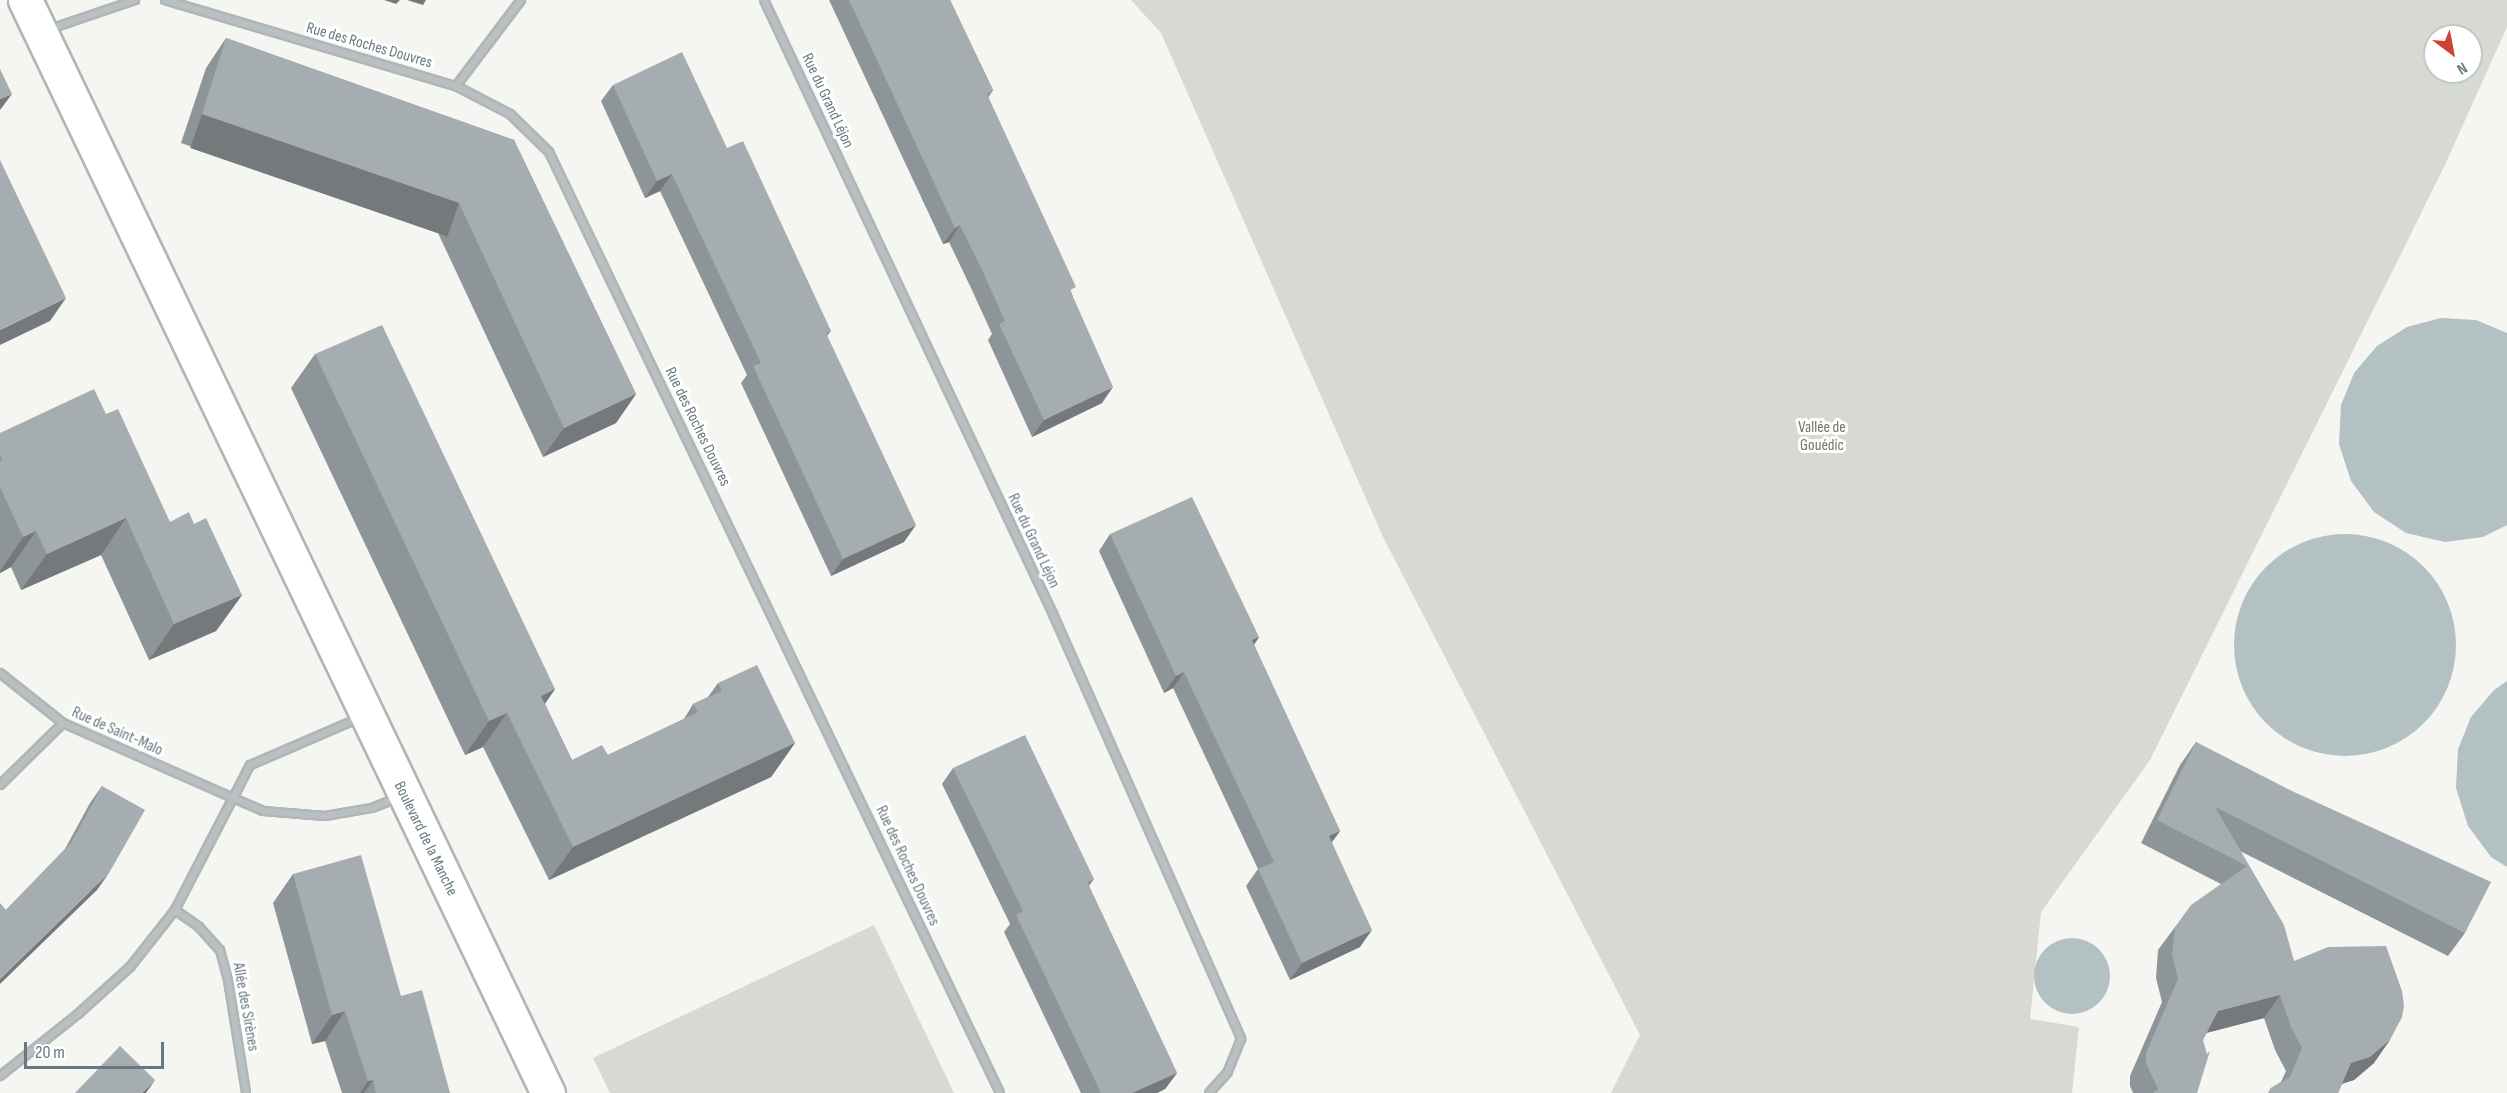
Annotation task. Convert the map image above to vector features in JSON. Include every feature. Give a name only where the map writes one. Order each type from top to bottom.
[{"type":"street","name":"Boulevard de la Manche","points":[[25,0],[548,1093]]},
{"type":"street","points":[[41,32],[135,0]]},
{"type":"street","name":"Rue des Roches Douvres","points":[[165,0],[456,86],[510,114],[549,152],[1000,1093]]},
{"type":"street","points":[[456,86],[520,0]]},
{"type":"street","name":"Rue du Grand Léjon","points":[[764,0],[1053,614],[1241,1039],[1228,1072],[1209,1093]]},
{"type":"street","name":"Rue de Saint-Malo","points":[[0,673],[63,723],[263,811],[325,816],[372,808],[404,795]]},
{"type":"street","points":[[0,1076],[78,1014],[130,967],[176,910],[250,765],[366,716]]},
{"type":"street","points":[[0,784],[63,723]]},
{"type":"street","name":"Allée des Sirènes","points":[[176,910],[199,927],[220,950],[228,980],[246,1093]]},
{"type":"green space","name":"Vallée de Gouédic","points":[[1131,0],[2507,0],[2507,27],[2483,80],[2483,24],[2423,24],[2423,84],[2481,84],[2444,167],[2150,760],[2041,912],[2030,1019],[2079,1027],[2072,1093],[1611,1093],[1640,1035],[1383,537],[1161,33]]},
{"type":"green space","points":[[874,925],[954,1093],[610,1093],[593,1058]]},
{"type":"shaded area","points":[[2441,318],[2476,320],[2507,333],[2507,525],[2483,537],[2445,542],[2406,533],[2374,512],[2351,481],[2339,444],[2341,405],[2354,373],[2377,346],[2407,327]]},
{"type":"shaded area","points":[[2334,534],[2356,534],[2388,542],[2407,552],[2424,566],[2438,583],[2448,602],[2454,623],[2456,645],[2454,667],[2448,688],[2438,707],[2424,724],[2407,738],[2377,752],[2356,756],[2334,756],[2313,752],[2283,738],[2259,716],[2252,707],[2238,677],[2234,656],[2234,634],[2238,613],[2252,583],[2274,559],[2283,552],[2313,538]]},
{"type":"shaded area","points":[[2507,681],[2507,867],[2491,857],[2468,826],[2456,788],[2458,749],[2471,717],[2494,690]]},
{"type":"shaded area","points":[[2072,938],[2086,941],[2099,949],[2107,962],[2110,976],[2107,990],[2099,1003],[2086,1011],[2072,1014],[2058,1011],[2045,1003],[2037,990],[2034,976],[2037,962],[2045,949],[2058,941]]},
{"type":"building","points":[[849,0],[950,0],[993,90],[987,94],[1076,287],[1070,290],[1113,387],[1044,420],[999,324],[1005,321],[983,272],[960,225],[955,228]]},
{"type":"building","points":[[226,38],[514,140],[636,394],[564,428],[459,203],[202,114]]},
{"type":"building","points":[[682,52],[727,148],[743,141],[831,331],[826,333],[916,525],[843,559],[753,366],[761,363],[672,174],[657,181],[613,85]]},
{"type":"building","points":[[0,69],[12,94],[0,99]]},
{"type":"building","points":[[0,160],[66,298],[0,330]]},
{"type":"building","points":[[382,325],[555,689],[541,696],[572,760],[602,745],[608,755],[698,712],[693,704],[722,691],[718,683],[757,665],[795,743],[573,847],[507,713],[489,721],[315,354]]},
{"type":"building","points":[[94,389],[106,414],[118,409],[170,522],[189,512],[194,524],[206,518],[242,595],[174,624],[126,518],[47,554],[36,531],[23,537],[0,487],[0,461],[2,460],[0,433]]},
{"type":"building","points":[[1192,497],[1259,637],[1252,640],[1340,831],[1329,836],[1372,930],[1302,963],[1258,869],[1274,862],[1184,672],[1176,676],[1110,534]]},
{"type":"building","points":[[1025,735],[1094,879],[1087,882],[1177,1073],[1132,1093],[1101,1093],[1016,915],[1023,911],[953,768]]},
{"type":"building","points":[[2196,742],[2292,791],[2491,882],[2465,933],[2215,807],[2284,925],[2294,961],[2328,947],[2386,946],[2402,991],[2404,1006],[2402,1017],[2390,1040],[2370,1057],[2351,1063],[2338,1093],[2269,1093],[2271,1088],[2290,1077],[2302,1048],[2291,1027],[2280,995],[2218,1011],[2203,1040],[2207,1054],[2210,1051],[2197,1093],[2153,1093],[2158,1089],[2146,1063],[2146,1053],[2178,979],[2172,955],[2175,927],[2191,905],[2247,866],[2157,820]]},
{"type":"building","points":[[102,786],[145,810],[109,873],[0,979],[0,903],[6,910],[71,843]]},
{"type":"building","points":[[361,855],[401,996],[422,990],[450,1093],[376,1093],[373,1080],[368,1081],[345,1011],[332,1015],[293,874]]},
{"type":"building","points":[[120,1046],[155,1080],[142,1093],[75,1093]]}]
